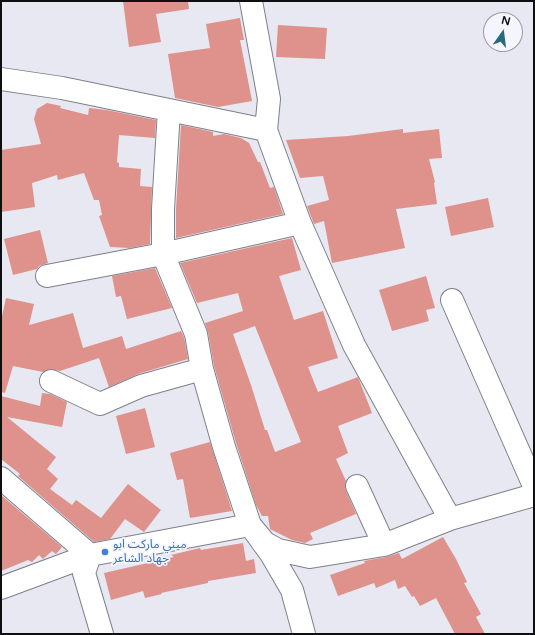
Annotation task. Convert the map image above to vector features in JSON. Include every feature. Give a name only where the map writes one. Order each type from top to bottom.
[{"type":"street","points":[[251,1],[269,100],[266,130],[300,223],[354,345],[450,519]]},
{"type":"street","points":[[1,79],[62,88],[266,130]]},
{"type":"street","points":[[169,110],[162,209],[163,254],[196,334],[202,369],[224,447],[250,525],[271,554],[292,590],[304,634]]},
{"type":"street","points":[[47,276],[163,254],[300,223]]},
{"type":"street","points":[[452,300],[534,486]]},
{"type":"street","points":[[51,380],[100,404],[141,386],[202,369]]},
{"type":"street","points":[[1,478],[90,555]]},
{"type":"street","points":[[357,486],[384,545]]},
{"type":"street","points":[[250,525],[265,543],[278,550],[310,557],[384,545],[450,519],[534,495]]},
{"type":"street","points":[[1,588],[90,555],[250,525]]},
{"type":"street","points":[[90,555],[84,573],[102,634]]},
{"type":"building","points":[[123,1],[188,1],[189,9],[156,14],[161,42],[129,47]]},
{"type":"building","points":[[240,18],[244,40],[240,40],[252,101],[218,107],[175,98],[168,54],[210,48],[206,24]]},
{"type":"building","points":[[278,25],[327,28],[325,59],[276,57]]},
{"type":"building","points":[[47,103],[88,115],[89,108],[107,110],[156,120],[155,138],[119,135],[117,162],[119,163],[119,167],[141,169],[140,186],[152,187],[150,244],[130,248],[110,247],[99,216],[102,215],[99,200],[94,200],[84,173],[58,180],[57,175],[32,183],[35,207],[1,212],[1,150],[41,144],[34,119],[37,109]]},
{"type":"building","points":[[181,125],[213,132],[213,136],[224,134],[241,138],[249,143],[258,162],[260,162],[270,188],[274,187],[283,214],[176,238],[176,209]]},
{"type":"building","points":[[403,129],[403,133],[439,129],[442,158],[429,159],[435,182],[437,204],[396,209],[405,248],[332,263],[324,221],[314,224],[307,206],[329,200],[323,176],[300,178],[286,140],[348,136]]},
{"type":"building","points":[[488,198],[494,227],[451,236],[445,207]]},
{"type":"building","points":[[40,230],[48,263],[39,266],[37,269],[13,275],[4,239]]},
{"type":"building","points":[[292,238],[301,270],[279,276],[294,320],[323,311],[338,358],[308,367],[318,392],[358,377],[372,413],[338,426],[348,453],[336,459],[346,481],[346,491],[356,514],[310,533],[313,539],[305,543],[292,540],[270,529],[268,516],[262,516],[256,505],[236,443],[214,366],[205,323],[243,311],[238,293],[197,303],[180,263]],"holes":[[[255,326],[301,442],[275,452],[267,430],[265,430],[233,334]]]},
{"type":"building","points":[[155,268],[172,308],[127,319],[121,296],[116,297],[112,276]]},
{"type":"building","points":[[426,276],[435,308],[426,310],[429,321],[392,331],[379,290]]},
{"type":"building","points":[[6,298],[34,304],[29,325],[73,313],[83,348],[122,336],[126,349],[181,331],[184,337],[188,359],[138,374],[109,387],[99,358],[60,371],[50,369],[43,372],[13,366],[5,393],[1,392],[1,321]]},
{"type":"building","points":[[42,393],[50,394],[67,402],[62,427],[7,417],[56,457],[47,469],[58,479],[50,489],[72,505],[76,500],[101,518],[128,484],[161,510],[144,532],[125,519],[110,539],[94,542],[18,476],[20,474],[1,459],[1,396],[40,406]]},
{"type":"building","points":[[145,408],[155,447],[126,454],[116,416]]},
{"type":"building","points":[[210,442],[232,511],[190,518],[183,479],[177,480],[170,453]]},
{"type":"building","points":[[1,495],[62,547],[56,554],[52,551],[43,559],[39,555],[32,562],[28,560],[1,571]]},
{"type":"building","points":[[443,537],[456,559],[467,582],[464,583],[481,614],[476,617],[485,634],[455,634],[436,598],[420,606],[405,586],[398,589],[395,580],[376,588],[374,583],[338,596],[330,575],[365,563],[364,561],[399,553],[402,559]]},
{"type":"building","points":[[243,543],[246,561],[254,559],[256,573],[208,581],[208,583],[145,598],[143,591],[111,600],[104,573],[174,557],[171,555],[200,548],[201,550]]},
{"type":"place","name":"ميني ماركت ابو جهاد الشاعر","points":[[105,552]]}]
